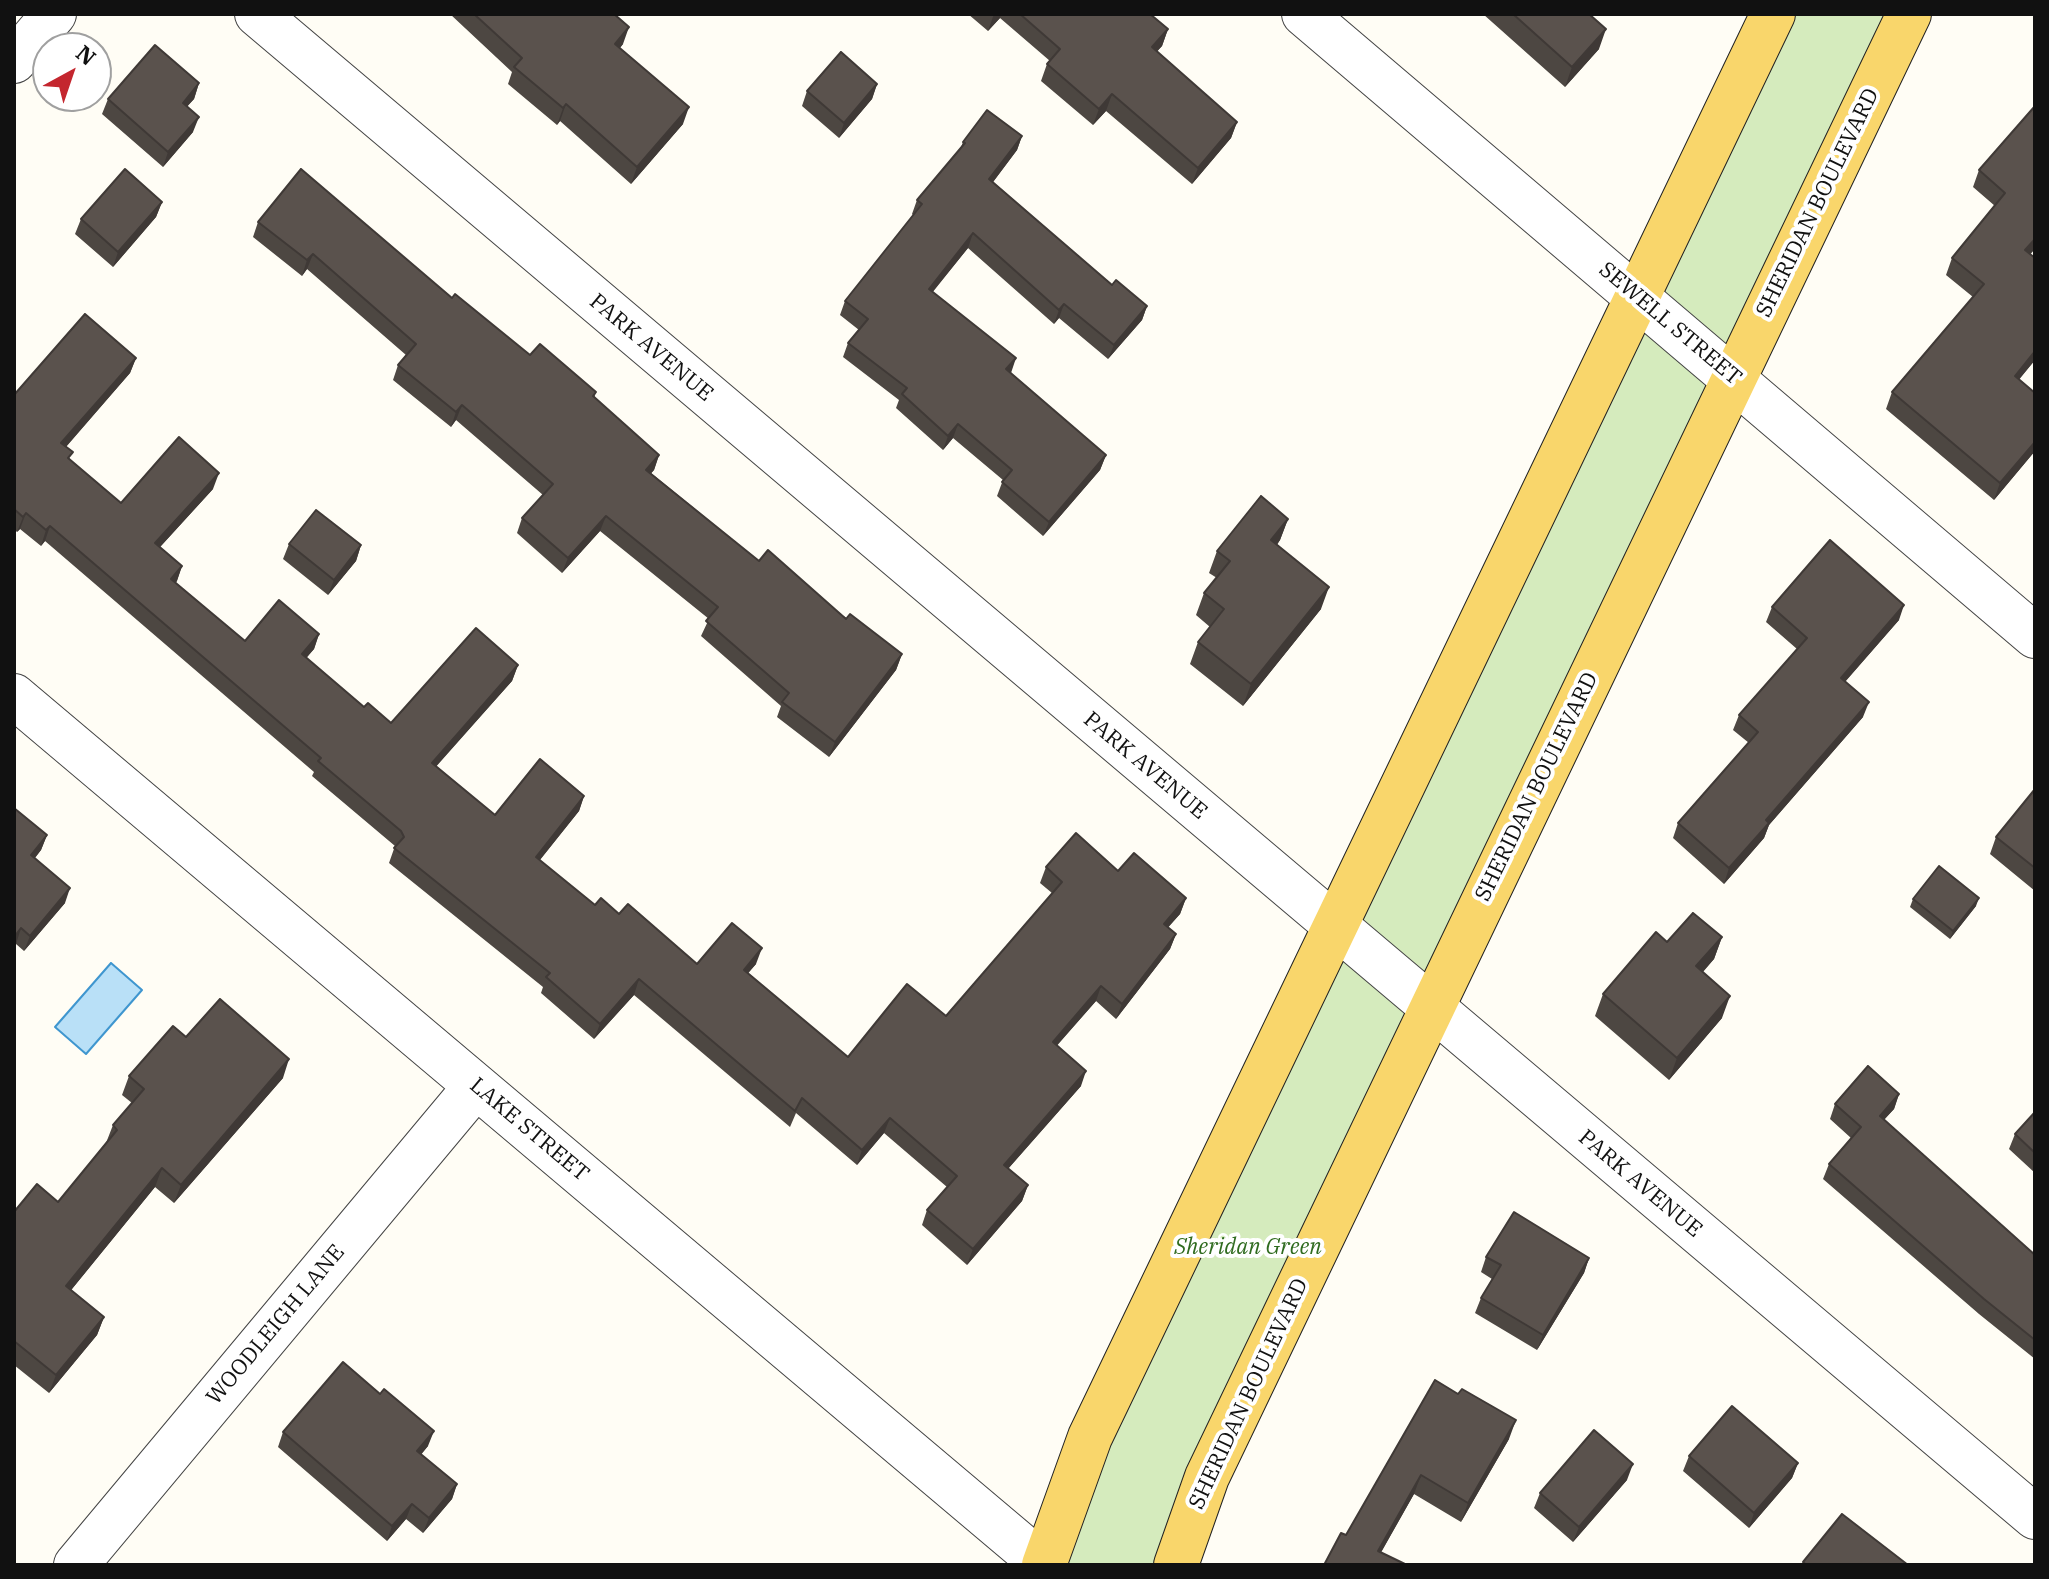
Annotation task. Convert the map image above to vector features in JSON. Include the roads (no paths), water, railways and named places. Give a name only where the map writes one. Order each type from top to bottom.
[{"type":"main road","points":[[1044,1565],[1090,1437],[1773,14]]},
{"type":"main road","name":"SHERIDAN BOULEVARD","points":[[1176,1565],[1207,1477],[1909,14]]},
{"type":"street","points":[[14,61],[54,14]]},
{"type":"street","name":"PARK AVENUE","points":[[257,14],[2035,1517]]},
{"type":"street","name":"SEWELL STREET","points":[[1304,14],[2035,636]]},
{"type":"street","name":"LAKE STREET","points":[[14,696],[1044,1565]]},
{"type":"street","name":"WOODLEIGH LANE","points":[[76,1565],[476,1086]]},
{"type":"water","points":[[111,963],[142,990],[86,1054],[55,1027]]},
{"type":"park label","name":"Sheridan Green","points":[[1248,1248]]}]
